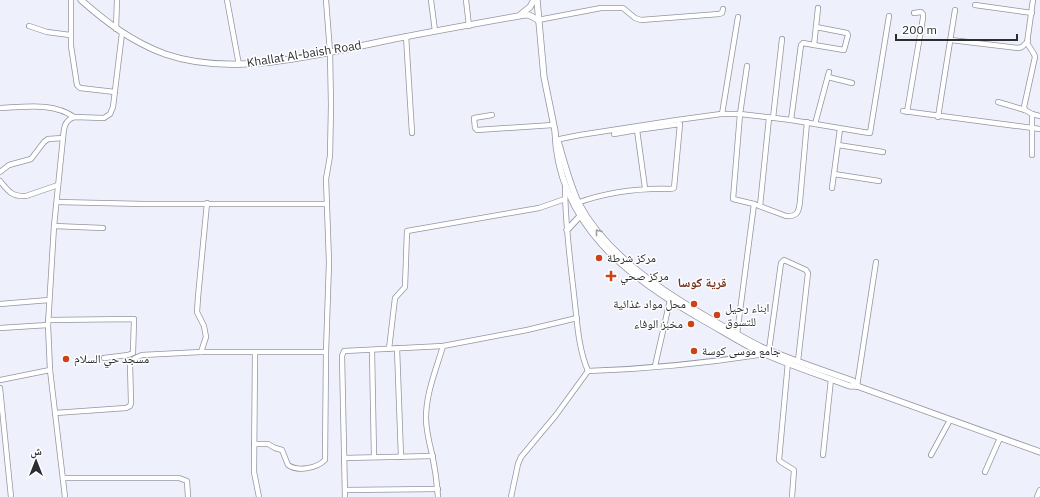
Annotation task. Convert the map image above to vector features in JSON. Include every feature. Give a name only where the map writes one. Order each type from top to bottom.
[{"type":"street","points":[[71,0],[70,35],[76,85],[80,88],[115,92]]},
{"type":"street","name":"Khallat Al-baish Road","points":[[81,0],[122,33],[164,54],[205,63],[238,65],[275,61],[330,52],[406,36],[469,26],[518,16]]},
{"type":"street","points":[[116,29],[117,0]]},
{"type":"street","points":[[227,0],[238,65]]},
{"type":"street","points":[[254,444],[268,444],[282,450],[288,465],[293,468],[312,467],[325,460],[329,262],[326,179],[330,156],[331,112],[330,52],[326,0]]},
{"type":"street","points":[[432,0],[435,31]]},
{"type":"street","points":[[466,0],[469,26]]},
{"type":"street","points":[[518,16],[530,7],[536,0]]},
{"type":"street","points":[[536,0],[544,78],[566,187],[565,199],[567,230],[577,318],[582,354],[588,371]]},
{"type":"street","points":[[1025,110],[1025,103],[1035,57],[1028,45],[1033,0]]},
{"type":"street","points":[[975,5],[1032,14]]},
{"type":"street","points":[[518,16],[529,15],[538,20],[601,8],[623,8],[635,18],[641,20],[719,14],[722,13],[723,9]]},
{"type":"street","points":[[814,45],[818,8]]},
{"type":"street","points":[[938,116],[955,10]]},
{"type":"street","points":[[914,12],[921,12],[923,14],[923,18],[905,112],[1040,129]]},
{"type":"street","points":[[556,140],[617,129],[722,114],[740,114],[807,122],[868,133],[870,132],[889,16]]},
{"type":"street","points":[[722,114],[738,17]]},
{"type":"street","points":[[30,26],[47,32],[70,35]]},
{"type":"street","points":[[791,120],[801,45],[814,45],[844,50],[847,33],[816,27]]},
{"type":"street","points":[[0,108],[50,107],[66,111],[74,117],[107,117],[113,107],[122,33]]},
{"type":"street","points":[[406,36],[412,133]]},
{"type":"street","points":[[760,206],[782,39]]},
{"type":"street","points":[[951,40],[1018,48],[1022,47],[1028,41]]},
{"type":"street","points":[[747,66],[740,114],[733,198],[786,216],[795,216],[798,212],[807,122]]},
{"type":"street","points":[[815,124],[828,74],[852,83]]},
{"type":"street","points":[[998,102],[1040,116]]},
{"type":"street","points":[[1032,114],[1032,155]]},
{"type":"street","points":[[492,115],[474,118],[475,128],[477,130],[554,128]]},
{"type":"street","points":[[65,497],[50,370],[48,322],[54,226],[63,138],[65,124],[74,117]]},
{"type":"street","points":[[576,204],[601,195],[645,188],[674,188],[679,123],[614,134]]},
{"type":"street","points":[[832,188],[840,128]]},
{"type":"street","points":[[636,130],[645,188]]},
{"type":"street","points":[[0,172],[9,165],[31,159],[48,139],[63,138]]},
{"type":"street","points":[[556,140],[580,216],[590,230],[609,248],[659,289],[737,334],[758,348]]},
{"type":"street","points":[[838,145],[883,152]]},
{"type":"street","points":[[834,174],[879,180]]},
{"type":"street","points":[[0,180],[9,192],[13,195],[20,196],[58,185]]},
{"type":"street","points":[[566,187],[576,204],[609,248]]},
{"type":"street","points":[[389,349],[395,298],[405,287],[407,231],[539,208],[565,199]]},
{"type":"street","points":[[56,202],[144,204],[328,204]]},
{"type":"street","points":[[201,352],[206,337],[204,326],[198,312],[198,297],[207,203]]},
{"type":"street","points":[[737,334],[754,204]]},
{"type":"street","points":[[567,230],[580,216]]},
{"type":"street","points":[[54,226],[102,228]]},
{"type":"street","points":[[768,352],[781,263],[784,260],[806,270],[808,273],[798,361]]},
{"type":"street","points":[[857,386],[876,262]]},
{"type":"street","points":[[659,289],[670,300],[758,348],[788,362],[850,386],[857,386],[1040,452]]},
{"type":"street","points":[[0,304],[49,300]]},
{"type":"street","points":[[656,366],[670,300]]},
{"type":"street","points":[[345,497],[343,353],[345,351],[443,346],[527,330],[577,318]]},
{"type":"street","points":[[0,328],[48,322],[134,319],[133,353],[104,358]]},
{"type":"street","points":[[438,497],[438,489],[426,429],[427,404],[443,346]]},
{"type":"street","points":[[398,348],[400,457]]},
{"type":"street","points":[[372,350],[374,457]]},
{"type":"street","points":[[56,413],[126,408],[130,406],[129,368],[132,360],[142,355],[201,352],[326,352]]},
{"type":"street","points":[[588,371],[621,370],[704,362],[768,352],[853,381],[857,386]]},
{"type":"street","points":[[255,353],[254,472],[259,497]]},
{"type":"street","points":[[788,362],[779,460],[794,470],[792,497]]},
{"type":"street","points":[[0,380],[50,370]]},
{"type":"street","points":[[511,497],[518,464],[521,457],[556,415],[588,371]]},
{"type":"street","points":[[823,455],[832,379]]},
{"type":"street","points":[[0,388],[2,431],[11,497]]},
{"type":"street","points":[[931,455],[950,420]]},
{"type":"street","points":[[985,472],[1000,438]]},
{"type":"street","points":[[344,458],[432,456]]},
{"type":"street","points":[[63,478],[179,478],[187,482],[188,497]]},
{"type":"street","points":[[345,490],[438,489]]},
{"type":"street","points":[[1037,497],[1040,490]]},
{"type":"place","name":"مركز شرطة","points":[[599,258]]},
{"type":"place","name":"مركز صحي","points":[[611,276]]},
{"type":"place","name":"محل مواد غذائية","points":[[694,304]]},
{"type":"place","name":"ابناء رحيل للتسوق","points":[[717,315]]},
{"type":"place","name":"مخبز الوفاء","points":[[691,324]]},
{"type":"place","name":"جامع موسى كوسة","points":[[694,351]]},
{"type":"place","name":"مسجد حي السلام","points":[[66,359]]},
{"type":"district","name":"قرية كوسا","points":[[702,282]]}]
